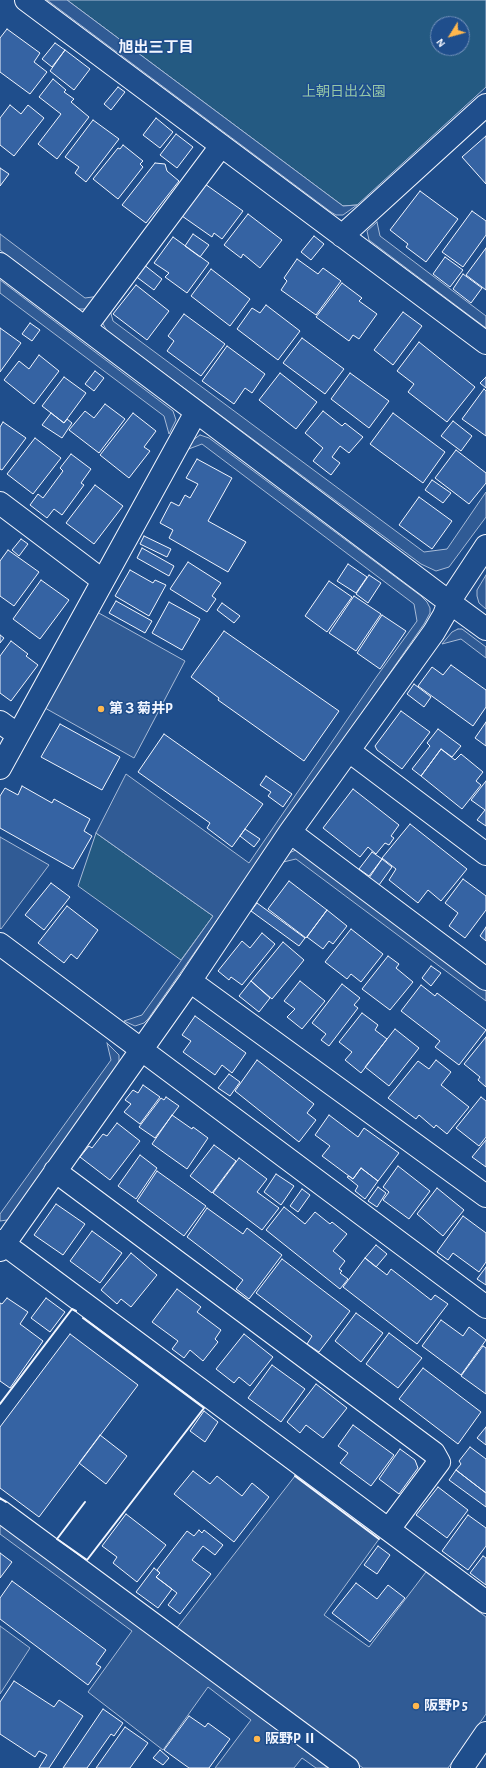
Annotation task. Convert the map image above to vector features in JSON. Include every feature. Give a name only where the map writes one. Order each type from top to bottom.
[{"type":"street","points":[[26,0],[486,343]]},
{"type":"street","points":[[342,236],[486,105]]},
{"type":"street","points":[[85,328],[220,146]]},
{"type":"street","points":[[0,264],[486,629]]},
{"type":"street","points":[[0,768],[102,580],[196,412]]},
{"type":"street","points":[[0,503],[102,580]]},
{"type":"street","points":[[486,546],[450,602],[434,632],[290,832],[190,981],[1,1245],[389,1529],[486,1602]]},
{"type":"street","points":[[0,722],[18,735]]},
{"type":"street","points":[[349,751],[486,854]]},
{"type":"street","points":[[290,832],[486,979]]},
{"type":"street","points":[[0,944],[486,1307]]},
{"type":"street","points":[[190,981],[486,1196]]},
{"type":"street","points":[[55,1171],[434,1454],[438,1462],[389,1529]]},
{"type":"street","points":[[0,1511],[348,1768]]},
{"type":"street","points":[[462,1768],[486,1733]]},
{"type":"green space","name":"上朝日出公園","points":[[67,0],[486,0],[486,87],[357,205],[343,206]]},
{"type":"green space","points":[[96,833],[213,916],[181,960],[78,886]]},
{"type":"shaded area","points":[[47,0],[67,0],[343,206],[357,205],[343,215],[336,215],[331,212]]},
{"type":"shaded area","points":[[377,222],[380,236],[486,316],[486,328],[369,240],[367,231]]},
{"type":"shaded area","points":[[0,234],[85,298],[100,296],[89,309],[78,309],[0,250]]},
{"type":"shaded area","points":[[0,280],[173,411],[176,420],[169,434],[164,416],[0,293]]},
{"type":"shaded area","points":[[109,306],[113,321],[424,552],[447,549],[486,492],[486,517],[449,567],[436,571],[421,564],[107,331],[102,322]]},
{"type":"shaded area","points":[[200,435],[209,438],[421,596],[427,602],[430,608],[430,613],[424,624],[148,1019],[144,1023],[135,1026],[124,1021],[142,1015],[213,916],[96,833],[126,774],[249,863],[377,676],[417,621],[414,604],[202,444],[186,450],[190,442]]},
{"type":"shaded area","points":[[486,575],[486,609],[479,603],[477,590]]},
{"type":"shaded area","points":[[97,612],[185,661],[134,758],[45,708]]},
{"type":"shaded area","points":[[462,629],[486,647],[486,658],[461,639],[442,644],[452,632]]},
{"type":"shaded area","points":[[0,837],[49,865],[1,929],[0,928]]},
{"type":"shaded area","points":[[298,849],[486,989],[486,1001],[296,859],[279,863],[289,853]]},
{"type":"shaded area","points":[[107,1043],[119,1055],[119,1065],[12,1216],[7,1220],[0,1221],[0,1214],[111,1060]]},
{"type":"shaded area","points":[[295,1476],[379,1539],[324,1615],[369,1647],[426,1572],[486,1617],[486,1714],[448,1768],[363,1768],[176,1629]]},
{"type":"shaded area","points":[[0,1522],[328,1768],[316,1768],[302,1758],[294,1768],[215,1768],[251,1720],[208,1687],[163,1750],[88,1692],[132,1631],[0,1534]]},
{"type":"shaded area","points":[[0,1626],[30,1648],[0,1694]]},
{"type":"building","points":[[7,29],[40,53],[34,62],[47,72],[30,94],[0,72],[0,38]]},
{"type":"building","points":[[55,43],[65,50],[52,67],[42,59]]},
{"type":"building","points":[[65,50],[90,69],[74,90],[50,71]]},
{"type":"building","points":[[53,79],[66,90],[64,92],[74,99],[71,102],[89,117],[57,159],[38,144],[61,114],[39,97]]},
{"type":"building","points":[[118,87],[125,92],[111,110],[104,104]]},
{"type":"building","points":[[10,105],[21,114],[28,105],[44,118],[14,156],[0,145],[0,118]]},
{"type":"building","points":[[156,118],[173,132],[160,148],[143,135]]},
{"type":"building","points":[[93,120],[119,139],[86,182],[75,173],[79,167],[65,157]]},
{"type":"building","points":[[176,134],[193,147],[177,168],[160,155]]},
{"type":"building","points":[[486,136],[486,184],[462,157]]},
{"type":"building","points":[[123,145],[143,161],[140,164],[143,167],[118,199],[93,179],[118,148],[120,149]]},
{"type":"building","points":[[155,163],[165,164],[167,171],[179,181],[146,223],[122,205]]},
{"type":"building","points":[[0,168],[9,174],[0,186]]},
{"type":"building","points":[[205,184],[243,211],[222,239],[214,233],[212,237],[182,216]]},
{"type":"building","points":[[420,191],[458,219],[426,262],[406,247],[408,244],[390,230]]},
{"type":"building","points":[[472,211],[486,221],[486,235],[463,267],[442,252]]},
{"type":"building","points":[[248,214],[282,240],[260,268],[243,254],[241,258],[224,245]]},
{"type":"building","points":[[193,234],[209,245],[200,257],[185,246]]},
{"type":"building","points":[[314,236],[324,244],[311,260],[301,252]]},
{"type":"building","points":[[173,237],[209,263],[187,293],[165,277],[169,273],[154,263]]},
{"type":"building","points":[[486,248],[486,290],[466,275]]},
{"type":"building","points":[[445,257],[463,270],[450,287],[433,274]]},
{"type":"building","points":[[297,259],[318,274],[323,268],[341,281],[316,315],[281,290],[287,281],[284,278]]},
{"type":"building","points":[[143,264],[162,279],[154,290],[134,275]]},
{"type":"building","points":[[211,269],[250,299],[230,326],[191,296]]},
{"type":"building","points":[[463,274],[482,288],[471,303],[453,289]]},
{"type":"building","points":[[342,283],[362,298],[359,301],[377,314],[359,339],[353,335],[349,341],[316,317]]},
{"type":"building","points":[[136,285],[169,311],[147,340],[113,314]]},
{"type":"building","points":[[266,305],[300,331],[278,360],[237,329],[252,308],[260,313]]},
{"type":"building","points":[[403,312],[422,326],[393,365],[374,350]]},
{"type":"building","points":[[184,314],[225,344],[201,376],[167,351],[174,341],[168,336]]},
{"type":"building","points":[[30,323],[40,330],[32,341],[22,334]]},
{"type":"building","points":[[0,328],[21,343],[0,372]]},
{"type":"building","points":[[302,338],[344,369],[325,394],[283,363]]},
{"type":"building","points":[[419,342],[475,387],[447,422],[408,392],[414,384],[397,371]]},
{"type":"building","points":[[227,346],[265,374],[252,393],[245,388],[234,404],[202,381]]},
{"type":"building","points":[[39,355],[59,371],[34,404],[4,380],[19,361],[29,369]]},
{"type":"building","points":[[95,371],[104,378],[94,391],[85,384]]},
{"type":"building","points":[[280,373],[317,402],[296,429],[259,400]]},
{"type":"building","points":[[350,373],[389,401],[369,428],[331,399]]},
{"type":"building","points":[[64,377],[86,393],[64,423],[42,406]]},
{"type":"building","points":[[486,377],[486,388],[480,383]]},
{"type":"building","points":[[484,389],[486,391],[486,436],[462,419]]},
{"type":"building","points":[[105,404],[125,419],[99,453],[69,430],[85,411],[94,418]]},
{"type":"building","points":[[323,411],[342,426],[345,423],[363,437],[349,453],[340,446],[332,457],[340,463],[331,475],[313,461],[323,448],[305,433]]},
{"type":"building","points":[[51,413],[64,423],[67,419],[72,423],[62,438],[42,425]]},
{"type":"building","points":[[133,413],[156,431],[144,447],[150,451],[129,478],[100,455]]},
{"type":"building","points":[[393,413],[445,452],[423,483],[370,444]]},
{"type":"building","points":[[453,421],[472,436],[461,451],[441,436]]},
{"type":"building","points":[[3,422],[26,438],[2,470],[0,469],[0,427]]},
{"type":"building","points":[[35,438],[61,458],[33,494],[7,474]]},
{"type":"building","points":[[456,450],[486,473],[486,483],[469,504],[435,478]]},
{"type":"building","points":[[71,454],[91,469],[81,483],[84,485],[62,515],[54,509],[47,518],[30,505],[38,494],[43,498],[63,471],[60,468]]},
{"type":"building","points":[[197,459],[232,478],[208,521],[246,542],[228,572],[169,538],[173,530],[160,523],[171,502],[179,506],[185,495],[190,498],[198,484],[186,478]]},
{"type":"building","points":[[432,480],[451,493],[443,503],[425,490]]},
{"type":"building","points":[[95,485],[123,506],[94,544],[66,523]]},
{"type":"building","points":[[419,497],[452,521],[432,549],[399,525]]},
{"type":"building","points":[[144,536],[171,549],[167,557],[140,544]]},
{"type":"building","points":[[21,539],[28,544],[19,556],[12,550]]},
{"type":"building","points":[[142,548],[174,566],[169,576],[137,558]]},
{"type":"building","points":[[8,550],[39,572],[14,606],[0,596],[0,561]]},
{"type":"building","points":[[188,562],[221,583],[212,596],[216,599],[207,612],[170,589]]},
{"type":"building","points":[[348,564],[367,577],[356,593],[337,581]]},
{"type":"building","points":[[130,570],[153,583],[155,580],[166,585],[149,616],[115,596]]},
{"type":"building","points":[[369,575],[381,583],[368,603],[356,594]]},
{"type":"building","points":[[41,580],[69,600],[40,639],[13,619]]},
{"type":"building","points":[[329,581],[352,597],[327,632],[305,616]]},
{"type":"building","points":[[354,596],[381,614],[356,651],[329,633]]},
{"type":"building","points":[[116,601],[152,621],[145,633],[109,613]]},
{"type":"building","points":[[169,602],[200,619],[182,650],[152,633]]},
{"type":"building","points":[[222,603],[240,616],[234,623],[217,610]]},
{"type":"building","points":[[382,615],[406,631],[380,669],[357,653]]},
{"type":"building","points":[[224,631],[339,711],[304,761],[218,700],[219,698],[191,677]]},
{"type":"building","points":[[0,635],[4,638],[0,643]]},
{"type":"building","points":[[11,641],[28,654],[26,656],[38,665],[11,701],[0,693],[0,656]]},
{"type":"building","points":[[451,665],[486,690],[486,707],[473,726],[418,686],[432,667],[443,675]]},
{"type":"building","points":[[414,684],[431,697],[424,707],[407,694]]},
{"type":"building","points":[[401,711],[430,732],[402,769],[377,750],[375,746]]},
{"type":"building","points":[[486,722],[486,746],[475,738]]},
{"type":"building","points":[[60,724],[120,757],[102,790],[41,757]]},
{"type":"building","points":[[438,729],[461,746],[452,757],[441,749],[421,776],[412,769],[430,746],[427,743]]},
{"type":"building","points":[[164,734],[263,804],[232,847],[207,828],[210,823],[138,772]]},
{"type":"building","points":[[441,749],[455,760],[461,754],[483,772],[476,781],[481,785],[462,809],[421,776]]},
{"type":"building","points":[[266,776],[292,794],[283,807],[268,796],[271,792],[260,785]]},
{"type":"building","points":[[486,781],[486,826],[477,820],[485,810],[471,800]]},
{"type":"building","points":[[22,786],[52,803],[54,799],[90,819],[84,831],[92,836],[73,869],[0,828],[0,796],[5,788],[18,795]]},
{"type":"building","points":[[353,789],[399,825],[391,836],[394,838],[389,845],[385,843],[376,854],[368,847],[360,857],[323,828]]},
{"type":"building","points":[[410,824],[467,869],[441,901],[428,890],[418,903],[389,880],[396,869],[382,858]]},
{"type":"building","points":[[245,829],[260,839],[254,847],[240,836]]},
{"type":"building","points":[[372,852],[382,859],[369,876],[359,869]]},
{"type":"building","points":[[382,859],[392,867],[379,885],[369,878]]},
{"type":"building","points":[[463,879],[486,896],[486,910],[465,938],[449,926],[458,913],[445,903]]},
{"type":"building","points":[[289,881],[327,910],[306,938],[268,909]]},
{"type":"building","points":[[51,883],[70,897],[44,930],[25,915]]},
{"type":"building","points":[[257,903],[305,938],[299,946],[251,911]]},
{"type":"building","points":[[67,906],[98,930],[77,959],[71,954],[64,963],[38,943]]},
{"type":"building","points":[[327,910],[347,926],[333,944],[329,941],[323,949],[307,937]]},
{"type":"building","points":[[486,927],[486,941],[480,936]]},
{"type":"building","points":[[351,929],[383,954],[361,982],[351,974],[347,979],[325,962]]},
{"type":"building","points":[[262,933],[275,944],[242,985],[231,977],[229,980],[218,971],[242,941],[250,948]]},
{"type":"building","points":[[283,942],[304,960],[272,999],[251,981]]},
{"type":"building","points":[[388,956],[399,964],[396,968],[413,982],[390,1010],[362,989]]},
{"type":"building","points":[[431,966],[441,973],[431,986],[422,978]]},
{"type":"building","points":[[251,981],[270,998],[259,1012],[239,996]]},
{"type":"building","points":[[300,981],[325,1001],[302,1029],[287,1017],[295,1009],[284,1001]]},
{"type":"building","points":[[342,984],[360,998],[354,1005],[358,1008],[329,1046],[321,1040],[326,1034],[312,1023]]},
{"type":"building","points":[[421,985],[435,996],[437,993],[486,1030],[459,1065],[435,1047],[440,1041],[401,1011]]},
{"type":"building","points":[[362,1013],[378,1025],[375,1030],[387,1039],[361,1073],[345,1060],[352,1052],[339,1042]]},
{"type":"building","points":[[195,1016],[246,1053],[232,1073],[222,1065],[215,1075],[183,1052],[191,1041],[182,1035]]},
{"type":"building","points":[[395,1029],[419,1048],[389,1086],[365,1067]]},
{"type":"building","points":[[486,1037],[486,1087],[478,1080],[480,1077],[464,1064]]},
{"type":"building","points":[[257,1060],[314,1104],[307,1113],[316,1120],[299,1142],[235,1091]]},
{"type":"building","points":[[436,1060],[451,1072],[441,1085],[469,1107],[447,1134],[436,1125],[434,1128],[419,1115],[416,1119],[388,1098],[418,1061],[429,1069]]},
{"type":"building","points":[[229,1074],[240,1082],[230,1096],[218,1088]]},
{"type":"building","points":[[143,1085],[160,1097],[140,1124],[124,1112],[131,1104],[125,1100],[133,1090],[138,1093]]},
{"type":"building","points":[[166,1097],[179,1106],[155,1138],[139,1127],[161,1098],[164,1100]]},
{"type":"building","points":[[481,1097],[486,1101],[486,1137],[479,1146],[456,1128]]},
{"type":"building","points":[[172,1115],[208,1138],[187,1169],[152,1144]]},
{"type":"building","points":[[329,1115],[358,1137],[364,1128],[399,1153],[378,1181],[361,1168],[353,1179],[322,1156],[330,1146],[315,1135]]},
{"type":"building","points":[[117,1123],[140,1141],[110,1180],[80,1157],[89,1146],[92,1148],[103,1134],[107,1136]]},
{"type":"building","points":[[486,1140],[486,1167],[472,1157]]},
{"type":"building","points":[[214,1145],[236,1161],[212,1193],[190,1176]]},
{"type":"building","points":[[140,1155],[157,1168],[136,1199],[118,1186]]},
{"type":"building","points":[[239,1158],[267,1179],[257,1192],[279,1208],[262,1230],[213,1193]]},
{"type":"building","points":[[398,1166],[430,1191],[409,1219],[383,1200],[389,1192],[383,1187]]},
{"type":"building","points":[[361,1168],[378,1181],[365,1199],[355,1191],[358,1186],[347,1177],[349,1176],[353,1179]]},
{"type":"building","points":[[157,1171],[206,1206],[184,1236],[137,1201]]},
{"type":"building","points":[[276,1174],[294,1186],[281,1205],[264,1192]]},
{"type":"building","points":[[378,1187],[386,1193],[377,1207],[368,1201]]},
{"type":"building","points":[[437,1188],[464,1210],[443,1236],[417,1214]]},
{"type":"building","points":[[302,1189],[310,1195],[298,1212],[290,1206]]},
{"type":"building","points":[[56,1204],[85,1224],[63,1255],[34,1235]]},
{"type":"building","points":[[284,1207],[305,1224],[315,1212],[330,1224],[332,1222],[347,1234],[333,1251],[345,1261],[339,1269],[342,1271],[340,1273],[348,1279],[340,1289],[266,1230]]},
{"type":"building","points":[[207,1208],[243,1234],[247,1228],[282,1255],[249,1299],[236,1289],[243,1280],[187,1237]]},
{"type":"building","points":[[463,1216],[486,1233],[486,1262],[479,1272],[453,1253],[448,1260],[437,1252]]},
{"type":"building","points":[[92,1231],[122,1253],[100,1283],[70,1261]]},
{"type":"building","points":[[376,1245],[387,1254],[376,1267],[365,1258]]},
{"type":"building","points":[[131,1253],[157,1275],[131,1307],[121,1299],[117,1304],[101,1290]]},
{"type":"building","points":[[365,1258],[387,1275],[391,1269],[431,1300],[435,1295],[448,1304],[417,1344],[343,1287]]},
{"type":"building","points":[[282,1259],[350,1311],[319,1352],[307,1344],[312,1336],[256,1293]]},
{"type":"building","points":[[486,1267],[486,1285],[477,1279]]},
{"type":"building","points":[[177,1289],[201,1307],[197,1312],[221,1330],[215,1339],[218,1342],[203,1361],[190,1350],[184,1358],[172,1349],[178,1341],[152,1322]]},
{"type":"building","points":[[7,1298],[28,1312],[20,1324],[43,1341],[10,1388],[0,1381],[0,1303],[2,1304]]},
{"type":"building","points":[[46,1298],[65,1312],[50,1332],[31,1318]]},
{"type":"building","points":[[356,1313],[383,1333],[361,1362],[335,1341]]},
{"type":"building","points":[[441,1320],[463,1336],[469,1327],[486,1340],[461,1375],[422,1346]]},
{"type":"building","points":[[389,1333],[422,1358],[398,1388],[366,1364]]},
{"type":"building","points":[[70,1334],[138,1385],[39,1517],[0,1488],[0,1427]]},
{"type":"building","points":[[244,1334],[273,1357],[250,1386],[239,1377],[234,1383],[216,1369]]},
{"type":"building","points":[[483,1346],[486,1348],[486,1394],[461,1376]]},
{"type":"building","points":[[272,1365],[305,1389],[281,1422],[248,1398]]},
{"type":"building","points":[[423,1368],[481,1412],[458,1444],[399,1399]]},
{"type":"building","points":[[316,1384],[347,1408],[323,1438],[306,1425],[300,1433],[287,1422]]},
{"type":"building","points":[[204,1411],[218,1422],[205,1442],[190,1431]]},
{"type":"building","points":[[353,1425],[394,1455],[371,1486],[340,1463],[348,1453],[338,1446]]},
{"type":"building","points":[[486,1427],[486,1445],[477,1438]]},
{"type":"building","points":[[100,1435],[127,1456],[106,1484],[79,1463]]},
{"type":"building","points":[[470,1447],[486,1459],[486,1493],[456,1470],[461,1464],[459,1461]]},
{"type":"building","points":[[400,1449],[415,1460],[418,1468],[399,1494],[379,1479]]},
{"type":"building","points":[[456,1470],[486,1493],[486,1507],[449,1480]]},
{"type":"building","points":[[193,1471],[210,1484],[217,1476],[242,1496],[252,1483],[269,1497],[234,1542],[174,1494]]},
{"type":"building","points":[[438,1487],[468,1510],[447,1538],[416,1515]]},
{"type":"building","points":[[126,1514],[166,1545],[137,1582],[113,1563],[117,1557],[102,1546]]},
{"type":"building","points":[[468,1515],[486,1528],[486,1546],[468,1570],[442,1551]]},
{"type":"building","points":[[199,1530],[202,1533],[204,1530],[223,1545],[215,1555],[203,1546],[192,1560],[211,1574],[180,1614],[168,1605],[177,1593],[156,1577],[160,1573],[157,1570],[187,1531],[194,1536]]},
{"type":"building","points":[[378,1546],[390,1555],[377,1574],[364,1565]]},
{"type":"building","points":[[0,1553],[12,1562],[0,1578]]},
{"type":"building","points":[[483,1556],[486,1558],[486,1585],[470,1573]]},
{"type":"building","points":[[154,1568],[160,1573],[156,1577],[172,1589],[158,1608],[136,1592]]},
{"type":"building","points":[[12,1581],[106,1650],[96,1664],[101,1667],[88,1685],[0,1619],[0,1598]]},
{"type":"building","points":[[356,1583],[377,1599],[388,1585],[405,1598],[370,1642],[332,1613]]},
{"type":"building","points":[[14,1681],[54,1707],[59,1700],[83,1716],[49,1768],[39,1768],[47,1755],[39,1751],[35,1757],[0,1734],[0,1702]]},
{"type":"building","points":[[103,1709],[123,1723],[114,1736],[111,1734],[87,1768],[63,1768]]},
{"type":"building","points":[[189,1716],[205,1727],[208,1723],[230,1739],[209,1768],[189,1768],[164,1750]]},
{"type":"building","points":[[125,1727],[148,1743],[130,1768],[96,1768]]},
{"type":"building","points":[[160,1750],[169,1758],[163,1765],[153,1758]]},
{"type":"wall","points":[[0,1404],[72,1309],[76,1311]]},
{"type":"wall","points":[[83,1318],[204,1408],[87,1560],[57,1539],[85,1502]]},
{"type":"wall","points":[[295,1476],[379,1539]]},
{"type":"wall","points":[[0,1498],[6,1502]]},
{"type":"place","name":"第３菊井P","points":[[101,709]]},
{"type":"place","name":"阪野P 5","points":[[416,1706]]},
{"type":"place","name":"阪野P Ⅱ","points":[[257,1739]]},
{"type":"district","name":"旭出三丁目","points":[[156,47]]}]
